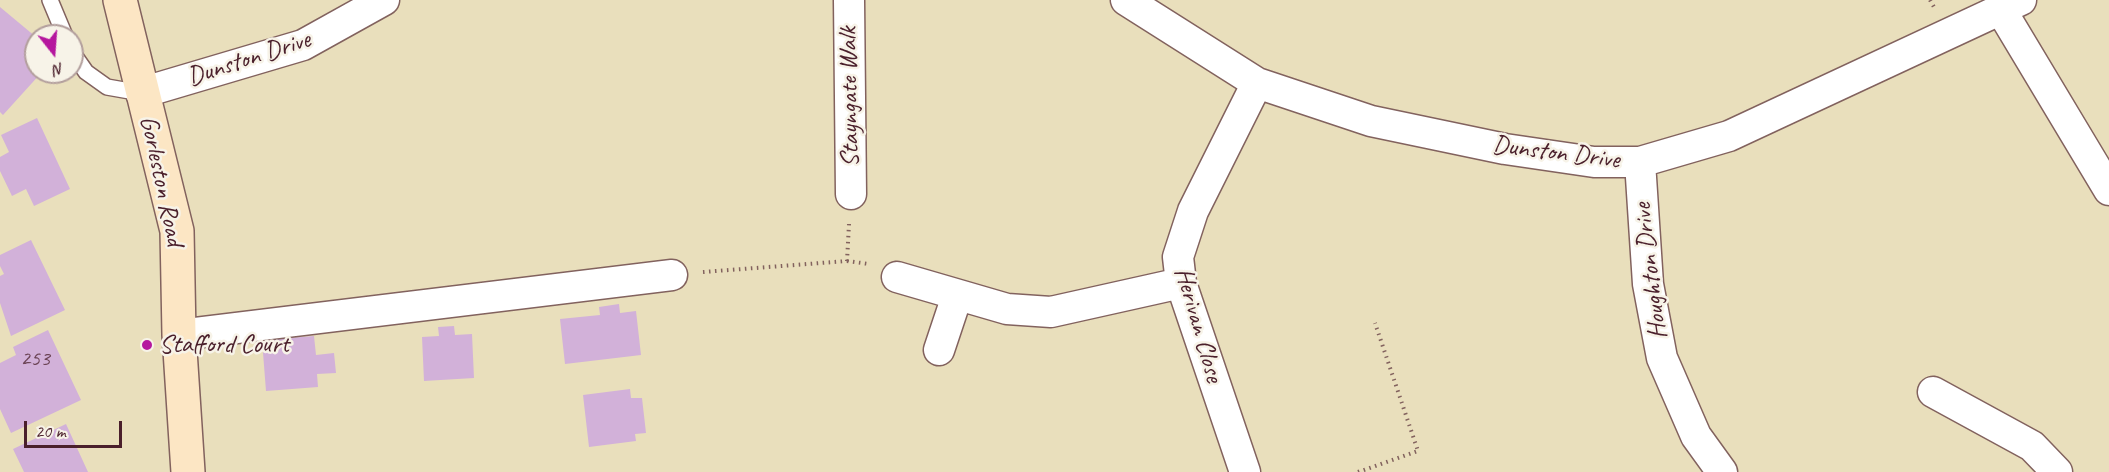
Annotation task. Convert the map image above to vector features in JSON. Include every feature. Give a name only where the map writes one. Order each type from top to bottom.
[{"type":"main road","name":"Gorleston Road","points":[[120,0],[141,93],[177,231],[179,335],[188,472]]},
{"type":"street","name":"Dunston Drive","points":[[141,93],[303,45],[384,0]]},
{"type":"street","name":"Stayngate Walk","points":[[849,0],[851,194]]},
{"type":"street","name":"Dunston Drive","points":[[1126,0],[1257,83],[1371,121],[1505,150],[1594,162],[1640,162],[1729,136],[2011,5]]},
{"type":"street","points":[[2011,5],[2109,190]]},
{"type":"street","name":"Herivan Close","points":[[1245,472],[1181,283],[1178,257],[1193,211],[1257,83]]},
{"type":"street","name":"Houghton Drive","points":[[1640,162],[1648,284],[1662,358],[1696,436],[1722,472]]},
{"type":"street","points":[[179,335],[672,274]]},
{"type":"street","points":[[897,276],[957,296],[1007,309],[1052,312],[1181,283]]},
{"type":"street","points":[[939,350],[957,296]]},
{"type":"street","points":[[1933,392],[2032,446],[2057,472]]},
{"type":"lane","points":[[50,0],[60,24]]},
{"type":"lane","points":[[84,69],[107,87],[141,93]]},
{"type":"path","points":[[672,274],[847,261],[851,194]]},
{"type":"path","points":[[1358,472],[1418,451],[1375,323]]},
{"type":"building","points":[[0,7],[24,27],[24,84],[31,84],[3,115],[0,112]]},
{"type":"building","points":[[37,118],[70,189],[34,206],[26,189],[12,196],[0,171],[0,157],[9,152],[1,135]]},
{"type":"building","points":[[31,240],[65,310],[11,336],[0,303],[0,276],[4,274],[0,266],[0,255]]},
{"type":"building","points":[[619,304],[620,313],[636,311],[641,355],[565,364],[560,319],[600,315],[599,307]]},
{"type":"building","points":[[454,326],[455,335],[472,334],[474,378],[424,381],[422,337],[439,336],[438,327]]},
{"type":"building","points":[[48,330],[81,400],[11,433],[0,409],[0,363],[16,355],[13,347]]},
{"type":"building","points":[[314,336],[316,355],[334,353],[336,373],[317,374],[318,387],[266,391],[262,340]]},
{"type":"building","points":[[630,389],[631,398],[642,398],[646,433],[635,434],[636,441],[589,447],[583,395]]},
{"type":"building","points":[[66,424],[88,472],[24,472],[13,449]]},
{"type":"place","name":"Stafford Court","points":[[147,345]]}]
